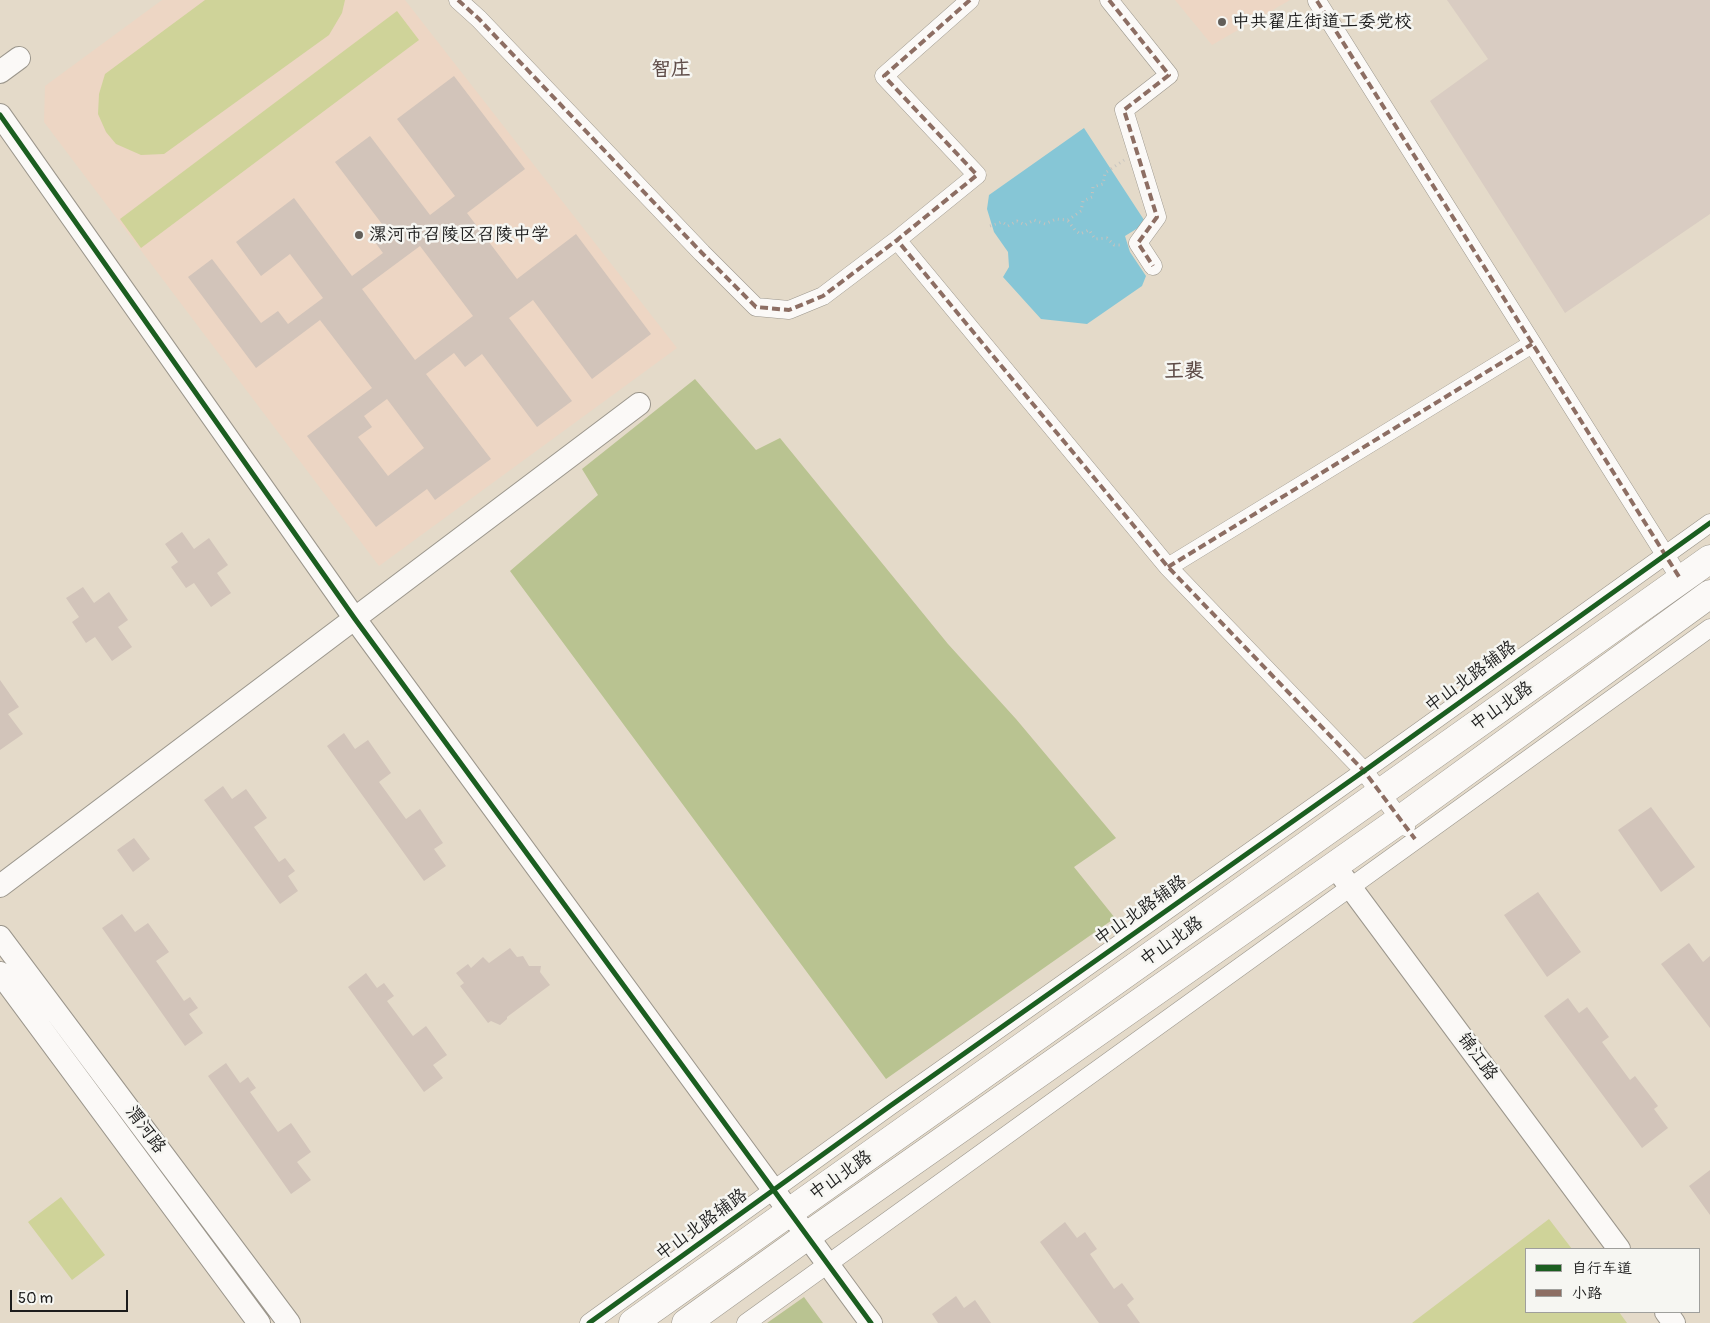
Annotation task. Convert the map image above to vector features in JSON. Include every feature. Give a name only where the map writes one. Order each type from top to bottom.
[{"type":"main road","name":"中山北路","points":[[633,1323],[1710,559]]},
{"type":"main road","name":"中山北路","points":[[686,1323],[1334,865],[1408,829],[1710,594]]},
{"type":"street","points":[[458,0],[702,254],[756,307],[789,310],[823,296],[897,240],[977,174],[884,76],[970,0]]},
{"type":"street","points":[[1109,0],[1170,75],[1124,110],[1157,217],[1138,243],[1153,266]]},
{"type":"street","points":[[1317,1],[1681,580]]},
{"type":"street","points":[[0,72],[19,58]]},
{"type":"street","points":[[0,115],[355,619],[871,1323]]},
{"type":"street","points":[[897,240],[1168,567],[1364,771],[1408,829]]},
{"type":"street","points":[[1168,567],[1532,344]]},
{"type":"street","points":[[0,886],[639,404]]},
{"type":"street","name":"中山北路辅路","points":[[589,1323],[1144,925],[1364,771],[1710,523]]},
{"type":"street","points":[[746,1323],[1350,887],[1408,829],[1710,628]]},
{"type":"street","name":"锦江路","points":[[1334,865],[1618,1248]]},
{"type":"street","name":"渭河路","points":[[0,937],[289,1323]]},
{"type":"street","name":"渭河路","points":[[0,973],[259,1323]]},
{"type":"street","points":[[196,1238],[215,1223]]},
{"type":"path","points":[[990,226],[1002,222],[1008,226],[1017,221],[1025,225],[1034,220],[1045,224],[1056,219],[1067,220],[1081,211],[1083,201],[1092,197],[1093,187],[1103,184],[1105,173],[1137,151]]},
{"type":"path","points":[[1067,220],[1080,234],[1089,230],[1095,239],[1106,238],[1114,245],[1138,243]]},
{"type":"shaded area","name":"漯河市召陵区召陵中学","points":[[162,0],[405,0],[677,348],[379,566],[44,122],[45,86]]},
{"type":"shaded area","name":"中共翟庄街道工委党校","points":[[1175,0],[1290,0],[1212,45]]},
{"type":"shaded area","points":[[1447,0],[1710,0],[1710,214],[1565,313],[1430,101],[1488,59]]},
{"type":"green space","points":[[205,0],[345,0],[342,13],[329,35],[164,154],[141,155],[116,144],[106,132],[98,114],[99,94],[105,74]]},
{"type":"green space","points":[[397,11],[419,40],[141,248],[120,219]]},
{"type":"green space","points":[[695,379],[756,450],[780,438],[948,644],[1016,719],[1116,838],[1074,867],[1115,918],[886,1079],[510,571],[598,495],[582,469]]},
{"type":"green space","points":[[61,1197],[105,1255],[72,1280],[28,1222]]},
{"type":"green space","points":[[1549,1219],[1571,1248],[1525,1248],[1525,1313],[1620,1313],[1627,1323],[1412,1323]]},
{"type":"green space","points":[[804,1297],[823,1323],[767,1323]]},
{"type":"water","points":[[1084,128],[1146,223],[1125,236],[1130,252],[1146,276],[1142,286],[1087,324],[1041,319],[1003,277],[1009,267],[1008,252],[994,232],[987,209],[989,195]]},
{"type":"building","points":[[454,76],[525,169],[467,213],[517,279],[576,234],[651,334],[592,379],[533,300],[509,318],[572,401],[537,427],[482,354],[465,367],[454,353],[426,374],[491,459],[435,500],[427,489],[376,527],[307,436],[372,388],[320,320],[256,368],[188,277],[212,259],[261,323],[278,311],[288,324],[323,298],[290,254],[261,276],[236,242],[294,198],[352,276],[383,253],[369,234],[382,224],[335,162],[370,136],[430,215],[455,196],[397,119]],"holes":[[[420,246],[473,316],[415,360],[362,289]],[[387,399],[424,448],[388,476],[358,437],[372,427],[364,416]]]},
{"type":"building","points":[[182,532],[194,549],[209,538],[228,565],[217,573],[231,593],[211,607],[194,583],[186,588],[171,567],[178,562],[165,544]]},
{"type":"building","points":[[83,587],[94,603],[109,592],[128,620],[118,627],[132,647],[112,661],[95,637],[86,643],[72,622],[79,617],[66,598]]},
{"type":"building","points":[[0,680],[19,707],[8,714],[23,734],[0,750]]},
{"type":"building","points":[[344,733],[355,749],[368,740],[391,773],[379,782],[406,819],[420,809],[443,843],[434,849],[446,866],[424,881],[327,746]]},
{"type":"building","points":[[223,786],[232,799],[246,789],[267,818],[254,827],[279,862],[285,858],[295,871],[288,876],[298,891],[280,904],[204,800]]},
{"type":"building","points":[[1651,807],[1695,867],[1661,892],[1618,830]]},
{"type":"building","points":[[134,838],[150,859],[133,872],[117,850]]},
{"type":"building","points":[[1538,892],[1581,952],[1547,977],[1504,915]]},
{"type":"building","points":[[122,914],[135,932],[148,923],[169,952],[156,961],[184,1001],[190,997],[198,1008],[189,1014],[203,1033],[185,1046],[102,928]]},
{"type":"building","points":[[1689,943],[1703,962],[1710,956],[1710,1028],[1661,964]]},
{"type":"building","points":[[510,948],[517,957],[523,956],[529,966],[541,966],[540,972],[550,985],[507,1017],[500,1025],[491,1021],[488,1023],[460,986],[464,983],[456,973],[468,964],[471,968],[483,957],[489,963]]},
{"type":"building","points":[[366,973],[377,988],[384,983],[394,996],[387,1001],[413,1036],[426,1026],[447,1055],[433,1065],[443,1078],[424,1092],[348,987]]},
{"type":"building","points":[[1568,998],[1579,1013],[1587,1007],[1609,1037],[1602,1042],[1630,1080],[1635,1076],[1658,1106],[1654,1109],[1668,1128],[1642,1148],[1544,1016]]},
{"type":"building","points":[[226,1063],[240,1083],[248,1077],[256,1088],[250,1092],[278,1132],[291,1123],[311,1152],[297,1162],[311,1180],[291,1194],[208,1076]]},
{"type":"building","points":[[1710,1170],[1710,1215],[1689,1186]]},
{"type":"building","points":[[1065,1222],[1077,1238],[1085,1232],[1097,1249],[1090,1254],[1114,1289],[1122,1283],[1134,1299],[1127,1305],[1140,1323],[1099,1323],[1040,1242]]},
{"type":"building","points":[[956,1296],[964,1308],[975,1300],[991,1323],[938,1323],[932,1314]]},
{"type":"marked path","points":[[458,0],[479,19],[756,307],[789,310],[823,296],[897,240]]},
{"type":"marked path","points":[[970,0],[884,76],[977,175],[897,240],[1168,567],[1364,771],[1415,839]]},
{"type":"marked path","points":[[1109,0],[1169,75],[1124,110],[1157,217],[1138,243],[1153,266]]},
{"type":"marked path","points":[[1317,1],[1681,580]]},
{"type":"marked path","points":[[1168,567],[1532,344]]},
{"type":"cycle path","points":[[0,115],[355,619],[871,1323]]},
{"type":"cycle path","points":[[589,1323],[890,1106],[1364,771],[1710,523]]},
{"type":"place","name":"中共翟庄街道工委党校","points":[[1222,22]]},
{"type":"place","name":"漯河市召陵区召陵中学","points":[[359,235]]},
{"type":"district","name":"智庄","points":[[671,70]]},
{"type":"district","name":"王裴","points":[[1184,372]]}]
